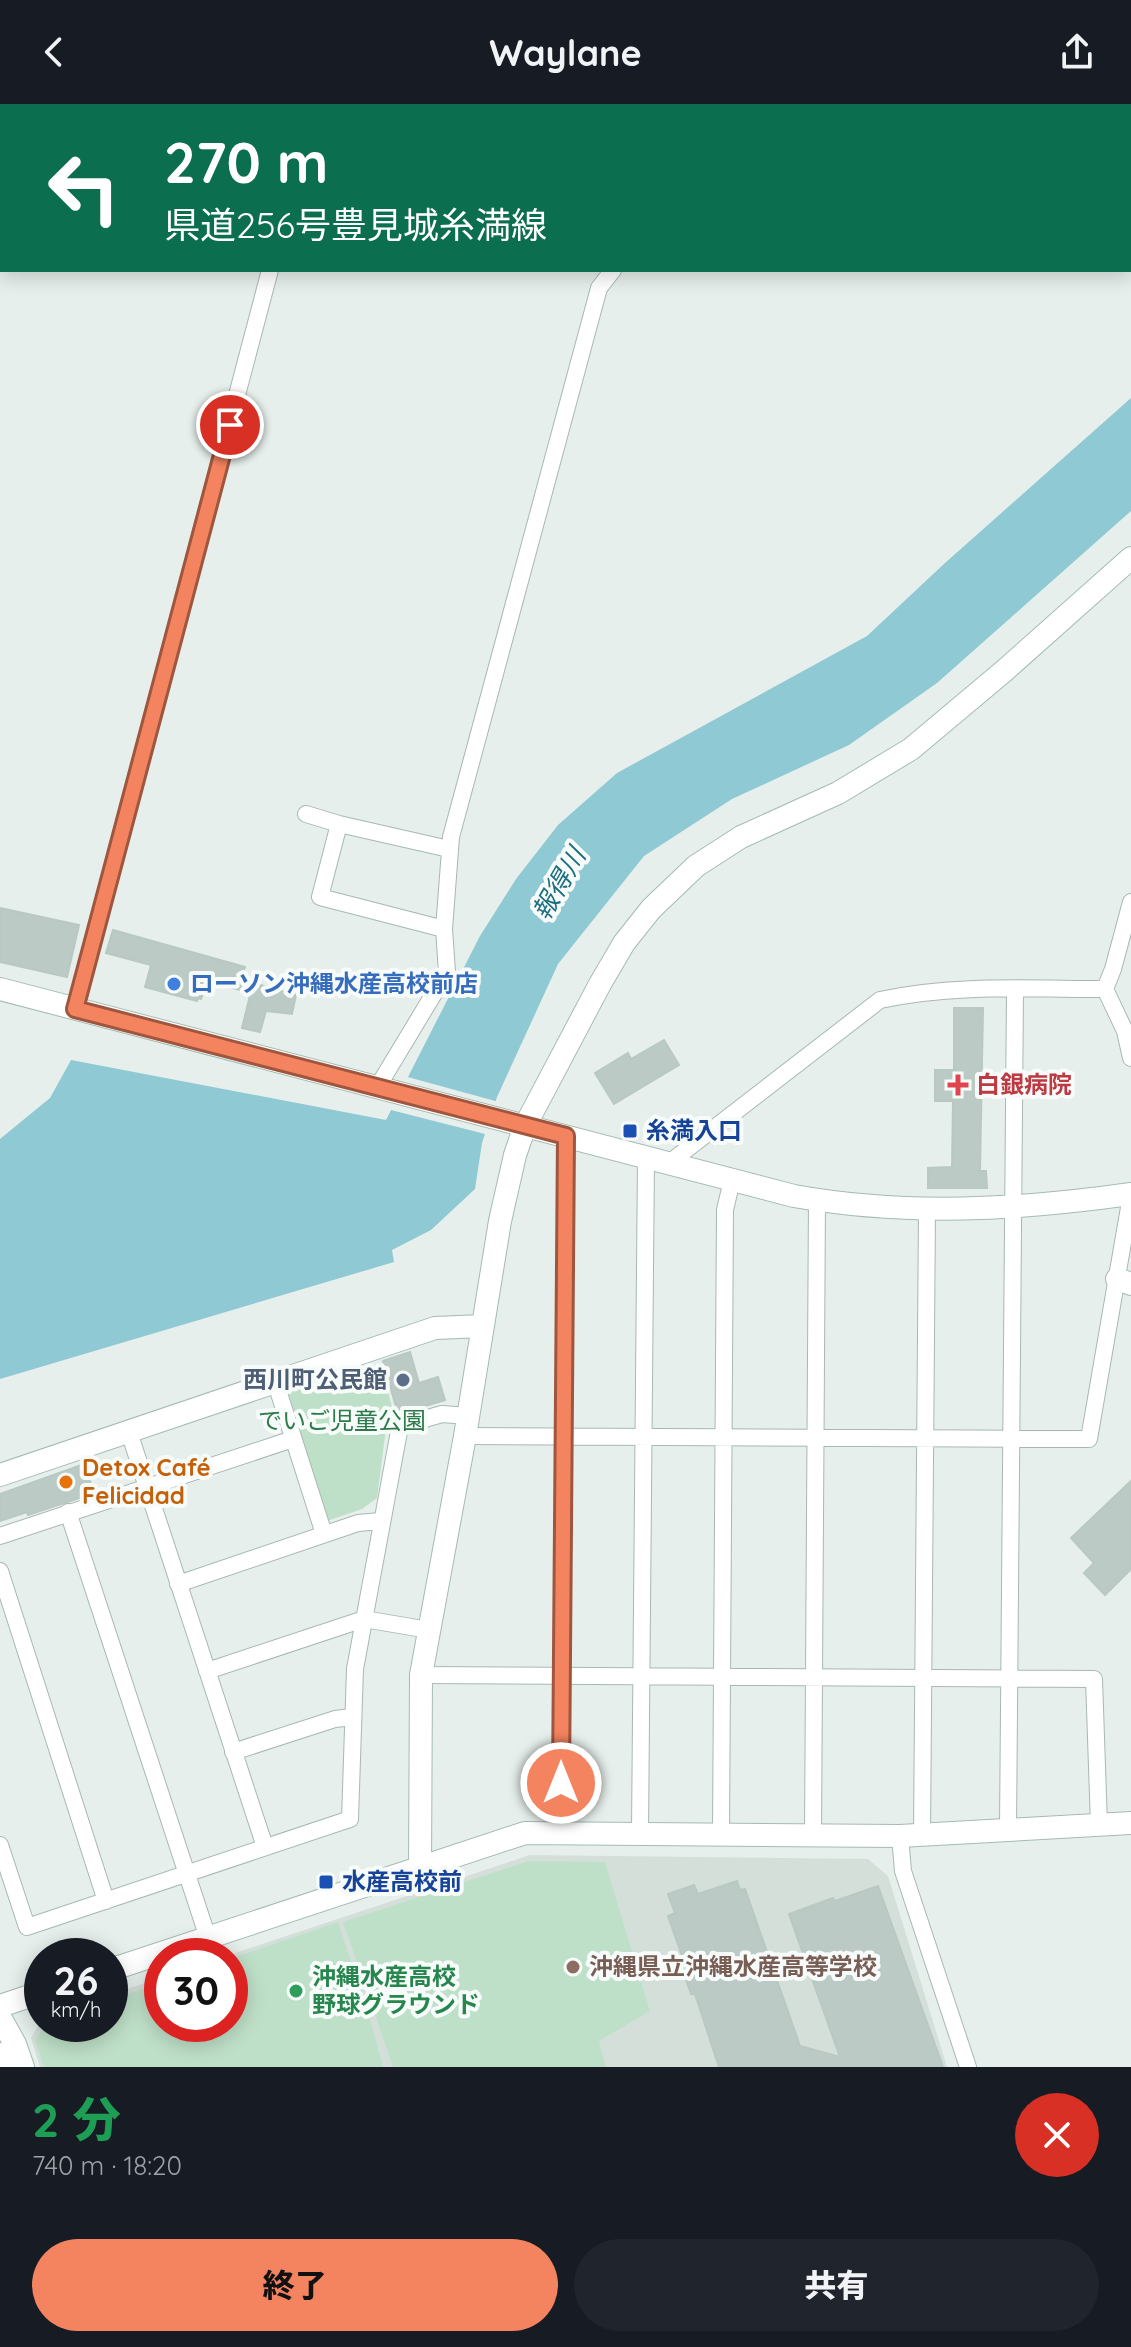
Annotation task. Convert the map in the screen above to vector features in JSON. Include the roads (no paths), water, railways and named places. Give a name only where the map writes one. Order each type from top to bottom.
[{"type":"street","points":[[75,1009],[269,272]]},
{"type":"street","points":[[384,1090],[447,972],[444,929],[449,849],[595,302],[599,288],[611,272]]},
{"type":"street","points":[[420,1868],[421,1675],[505,1197],[525,1126],[624,943],[651,909],[696,866],[741,837],[838,793],[911,749],[1131,558]]},
{"type":"street","points":[[306,814],[449,849]]},
{"type":"street","points":[[339,824],[320,897],[444,929]]},
{"type":"street","points":[[1131,902],[1105,989],[1122,1021],[1131,1058]]},
{"type":"street","points":[[0,989],[817,1200],[927,1210],[1015,1207],[1131,1195],[1124,1281],[1089,1439],[564,1436],[467,1426],[442,1414],[400,1426],[355,1669],[350,1819],[27,1927],[0,1845]]},
{"type":"street","points":[[669,1163],[880,1000],[912,993],[1105,989]]},
{"type":"street","points":[[1008,1830],[1015,990]]},
{"type":"street","points":[[561,1832],[566,1136]]},
{"type":"street","points":[[640,1832],[646,1157]]},
{"type":"street","points":[[721,1833],[725,1210],[732,1180]]},
{"type":"street","points":[[813,1834],[817,1200]]},
{"type":"street","points":[[927,1210],[923,1678],[911,1836],[903,1871],[968,2067]]},
{"type":"street","points":[[0,1475],[435,1328],[482,1326]]},
{"type":"street","points":[[276,1384],[324,1534]]},
{"type":"street","points":[[129,1432],[265,1847]]},
{"type":"street","points":[[0,1536],[293,1439]]},
{"type":"street","points":[[68,1512],[208,1938],[525,1833],[911,1836],[1131,1823]]},
{"type":"street","points":[[178,1584],[358,1523],[381,1521]]},
{"type":"street","points":[[0,1571],[106,1901]]},
{"type":"street","points":[[207,1671],[364,1619],[429,1630]]},
{"type":"street","points":[[421,1675],[1094,1679],[1099,1825]]},
{"type":"street","points":[[233,1752],[335,1719],[353,1717]]},
{"type":"street","points":[[0,2006],[24,1998]]},
{"type":"street","points":[[0,2017],[23,2067]]},
{"type":"street","points":[[0,2054],[4,2067]]},
{"type":"water","name":"報得川","points":[[1131,398],[1131,511],[937,683],[849,745],[732,799],[644,856],[558,964],[497,1097],[482,1143],[475,1189],[431,1230],[392,1250],[394,1262],[0,1379],[0,1139],[50,1098],[71,1060],[386,1120],[480,936],[516,879],[558,825],[617,773],[867,636]]},
{"type":"place","name":"ローソン沖縄水産高校前店","points":[[174,984]]},
{"type":"place","name":"白銀病院","points":[[958,1085]]},
{"type":"place","name":"糸満入口","points":[[630,1131]]},
{"type":"place","name":"西川町公民館","points":[[403,1380]]},
{"type":"place","name":"Detox Café Felicidad","points":[[66,1482]]},
{"type":"place","name":"水産高校前","points":[[326,1882]]},
{"type":"place","name":"沖縄県立沖縄水産高等学校","points":[[573,1967]]},
{"type":"place","name":"沖縄水産高校 野球グラウンド","points":[[296,1991]]},
{"type":"park label","name":"でいご児童公園","points":[[342,1421]]}]
